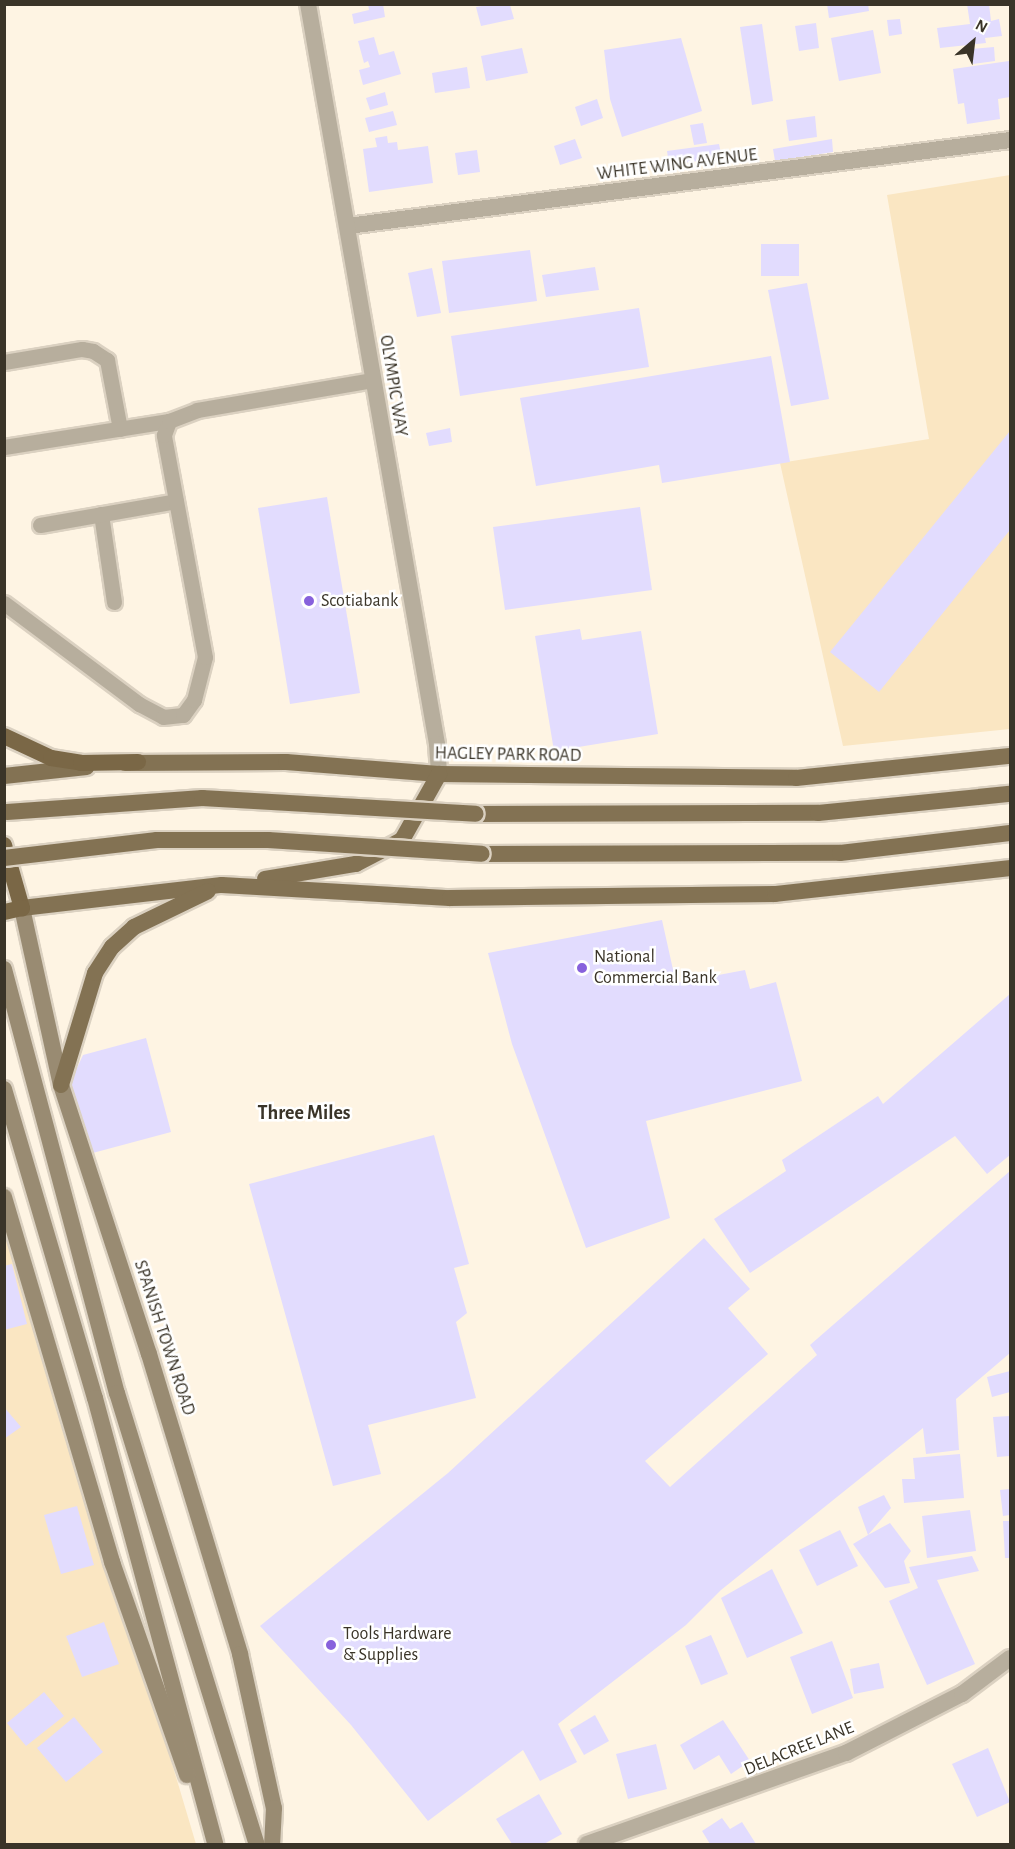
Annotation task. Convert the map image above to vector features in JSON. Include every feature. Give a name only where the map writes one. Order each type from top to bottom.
[{"type":"highway","points":[[4,736],[51,758],[81,763],[138,762]]},
{"type":"highway","name":"SPANISH TOWN ROAD","points":[[4,845],[22,908]]},
{"type":"highway","points":[[4,912],[22,908]]},
{"type":"main road","name":"HAGLEY PARK ROAD","points":[[4,776],[138,762],[286,762],[439,774],[796,778],[1011,756]]},
{"type":"main road","points":[[22,908],[222,885],[356,864],[402,840],[439,774]]},
{"type":"main road","points":[[6,813],[202,798],[476,814],[818,813],[1011,794]]},
{"type":"main road","points":[[12,856],[179,840],[268,840],[482,854],[840,853],[1011,833]]},
{"type":"main road","points":[[61,1085],[95,973],[112,947],[154,916],[222,885],[450,898],[554,899],[775,894],[1011,868]]},
{"type":"main road","name":"SPANISH TOWN ROAD","points":[[22,908],[61,1085],[149,1354],[240,1654],[274,1808],[272,1845]]},
{"type":"main road","points":[[4,969],[117,1393],[257,1845]]},
{"type":"main road","points":[[4,1089],[95,1398],[213,1836]]},
{"type":"main road","points":[[4,1197],[112,1562],[172,1740],[213,1836]]},
{"type":"street","name":"OLYMPIC WAY","points":[[308,4],[437,744],[439,774]]},
{"type":"street","name":"WHITE WING AVENUE","points":[[348,226],[1011,140]]},
{"type":"street","name":"DELACREE LANE","points":[[587,1845],[846,1753],[962,1694],[1011,1658]]},
{"type":"lane","points":[[4,362],[82,348],[93,351],[107,360],[120,429]]},
{"type":"lane","points":[[4,447],[169,422],[197,410],[372,380]]},
{"type":"lane","points":[[4,603],[139,704],[163,717],[183,715],[194,700],[205,657],[164,435],[169,422]]},
{"type":"lane","points":[[40,525],[176,501]]},
{"type":"lane","points":[[101,514],[114,602]]},
{"type":"shaded area","points":[[1010,175],[1010,729],[843,746],[780,463],[929,439],[887,195]]},
{"type":"shaded area","points":[[4,1197],[112,1562],[196,1844],[5,1844]]},
{"type":"building","points":[[368,4],[383,4],[385,17],[354,24],[352,14],[369,10]]},
{"type":"building","points":[[827,4],[868,4],[869,11],[829,18]]},
{"type":"building","points":[[967,4],[989,4],[991,21],[999,19],[1002,36],[985,38],[986,43],[940,48],[937,28],[970,24]]},
{"type":"building","points":[[510,5],[514,19],[481,26],[476,7]]},
{"type":"building","points":[[900,19],[902,34],[889,36],[887,20]]},
{"type":"building","points":[[816,23],[819,48],[799,51],[795,26]]},
{"type":"building","points":[[762,24],[773,101],[752,105],[740,27]]},
{"type":"building","points":[[873,30],[881,73],[839,81],[831,38]]},
{"type":"building","points":[[374,37],[379,55],[394,51],[401,74],[363,85],[359,70],[370,67],[368,61],[364,63],[358,41]]},
{"type":"building","points":[[681,38],[702,111],[622,137],[610,99],[604,50]]},
{"type":"building","points":[[994,47],[995,61],[973,64],[971,49]]},
{"type":"building","points":[[522,48],[528,73],[486,81],[481,56]]},
{"type":"building","points":[[1009,61],[1010,97],[998,99],[1000,119],[967,124],[964,103],[958,104],[953,69]]},
{"type":"building","points":[[467,67],[470,88],[435,93],[432,73]]},
{"type":"building","points":[[385,92],[388,105],[370,110],[366,98]]},
{"type":"building","points":[[597,99],[603,118],[581,126],[575,107]]},
{"type":"building","points":[[393,111],[397,125],[369,132],[365,118]]},
{"type":"building","points":[[815,116],[817,137],[789,141],[786,120]]},
{"type":"building","points":[[703,123],[707,143],[694,145],[690,125]]},
{"type":"building","points":[[387,136],[388,143],[397,142],[398,150],[428,146],[433,183],[369,192],[363,149],[377,147],[375,138]]},
{"type":"building","points":[[575,139],[582,158],[560,165],[554,146]]},
{"type":"building","points":[[832,139],[833,152],[775,161],[773,149]]},
{"type":"building","points":[[719,144],[722,158],[669,165],[667,151]]},
{"type":"building","points":[[477,150],[480,172],[458,175],[455,153]]},
{"type":"building","points":[[761,244],[799,244],[799,276],[761,276]]},
{"type":"building","points":[[530,250],[537,301],[449,313],[442,261]]},
{"type":"building","points":[[595,267],[599,290],[546,297],[542,275]]},
{"type":"building","points":[[432,268],[441,313],[417,317],[408,273]]},
{"type":"building","points":[[807,283],[829,399],[791,406],[768,290]]},
{"type":"building","points":[[639,308],[649,367],[460,396],[451,336]]},
{"type":"building","points":[[771,356],[790,462],[662,483],[659,465],[536,486],[520,398]]},
{"type":"building","points":[[450,428],[452,442],[429,446],[426,433]]},
{"type":"building","points":[[1010,431],[1010,530],[879,692],[830,652]]},
{"type":"building","name":"Scotiabank","points":[[327,497],[360,693],[290,704],[258,508]]},
{"type":"building","points":[[640,507],[652,590],[505,610],[493,527]]},
{"type":"building","points":[[580,629],[582,640],[641,631],[658,734],[554,751],[535,636]]},
{"type":"building","points":[[662,920],[676,983],[745,970],[750,989],[776,982],[802,1081],[646,1121],[670,1218],[586,1248],[512,1044],[488,953]]},
{"type":"building","points":[[1010,994],[1010,1155],[987,1174],[955,1136],[750,1273],[714,1219],[786,1171],[782,1160],[878,1096],[883,1104]]},
{"type":"building","points":[[146,1038],[171,1132],[89,1154],[70,1083],[83,1055]]},
{"type":"building","points":[[434,1135],[469,1264],[454,1268],[467,1313],[456,1322],[476,1398],[368,1425],[381,1474],[333,1486],[249,1184]]},
{"type":"building","points":[[1010,1171],[1010,1353],[956,1399],[959,1450],[926,1454],[923,1428],[721,1590],[686,1625],[558,1724],[577,1762],[540,1781],[523,1750],[428,1821],[351,1725],[260,1626],[448,1473],[704,1238],[750,1289],[728,1308],[768,1354],[645,1461],[670,1487],[817,1355],[810,1345]]},
{"type":"building","points":[[12,1264],[27,1324],[4,1330],[4,1266]]},
{"type":"building","points":[[1010,1371],[1010,1392],[992,1397],[987,1377]]},
{"type":"building","points":[[4,1407],[21,1427],[4,1439]]},
{"type":"building","points":[[1010,1416],[1010,1456],[997,1457],[993,1417]]},
{"type":"building","points":[[960,1454],[964,1498],[904,1503],[902,1479],[915,1479],[913,1458]]},
{"type":"building","points":[[1010,1489],[1010,1515],[1003,1516],[1000,1490]]},
{"type":"building","points":[[884,1495],[891,1508],[868,1535],[858,1507]]},
{"type":"building","points":[[77,1506],[94,1565],[61,1574],[44,1515]]},
{"type":"building","points":[[970,1510],[976,1551],[927,1558],[922,1516]]},
{"type":"building","points":[[1003,1521],[1010,1521],[1010,1558],[1005,1558]]},
{"type":"building","points":[[890,1523],[911,1551],[904,1561],[910,1583],[885,1588],[853,1544]]},
{"type":"building","points":[[840,1530],[858,1566],[817,1586],[799,1550]]},
{"type":"building","points":[[972,1556],[979,1571],[937,1580],[975,1664],[927,1685],[889,1601],[918,1588],[909,1567]]},
{"type":"building","points":[[772,1569],[803,1633],[747,1658],[721,1598]]},
{"type":"building","points":[[104,1622],[119,1664],[82,1677],[66,1636]]},
{"type":"building","points":[[711,1635],[728,1674],[701,1685],[685,1646]]},
{"type":"building","points":[[832,1641],[853,1698],[812,1714],[790,1657]]},
{"type":"building","points":[[879,1663],[884,1688],[854,1694],[850,1669]]},
{"type":"building","points":[[44,1692],[64,1716],[26,1746],[7,1723]]},
{"type":"building","points":[[595,1715],[609,1741],[584,1755],[570,1730]]},
{"type":"building","points":[[74,1717],[103,1752],[66,1782],[37,1748]]},
{"type":"building","points":[[723,1720],[750,1761],[731,1774],[719,1755],[694,1770],[680,1745]]},
{"type":"building","points":[[656,1744],[667,1789],[628,1799],[616,1754]]},
{"type":"building","points":[[988,1748],[1010,1802],[977,1817],[952,1764]]},
{"type":"building","points":[[539,1794],[562,1834],[544,1844],[512,1844],[496,1819]]},
{"type":"building","points":[[722,1818],[730,1829],[742,1822],[756,1844],[710,1844],[702,1831]]},
{"type":"place","name":"Scotiabank","points":[[309,601]]},
{"type":"place","name":"National Commercial Bank","points":[[582,968]]},
{"type":"place","name":"Tools Hardware & Supplies","points":[[331,1645]]},
{"type":"district","name":"Three Miles","points":[[304,1113]]}]
